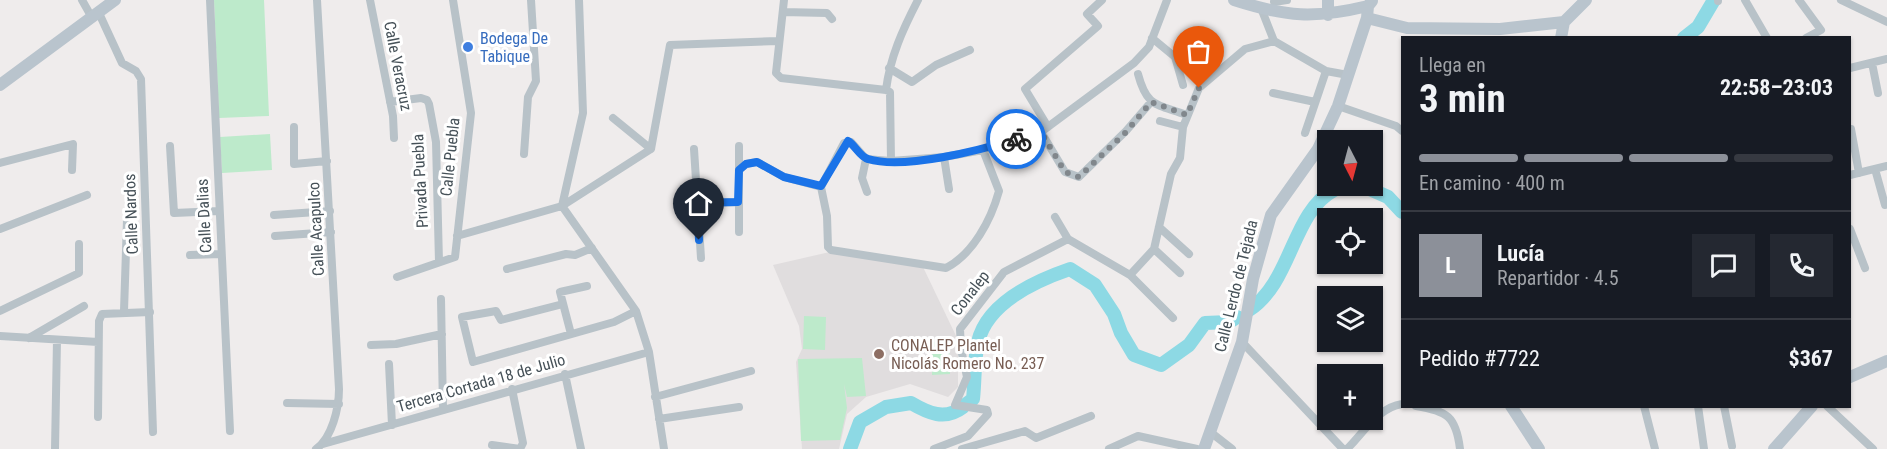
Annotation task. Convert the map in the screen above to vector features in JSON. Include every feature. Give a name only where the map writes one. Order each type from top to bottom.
[{"type":"main road","points":[[1,81],[115,0]]},
{"type":"main road","points":[[1328,0],[1328,15]]},
{"type":"main road","points":[[1561,36],[1564,22],[1587,0]]},
{"type":"main road","points":[[1238,1],[1282,14],[1328,15],[1369,8],[1407,28],[1500,29],[1564,22]]},
{"type":"main road","name":"Calle Lerdo de Tejada","points":[[1204,449],[1242,342],[1253,279],[1271,215],[1317,148],[1338,106],[1369,8]]},
{"type":"main road","points":[[1851,377],[1887,361]]},
{"type":"main road","points":[[1512,408],[1539,449]]},
{"type":"main road","points":[[1774,449],[1810,408]]},
{"type":"street","name":"Calle Nardos","points":[[82,0],[113,37],[122,63],[136,71],[141,79],[153,432]]},
{"type":"street","name":"Calle Dalias","points":[[210,0],[230,431]]},
{"type":"street","name":"Calle Acapulco","points":[[317,0],[339,404],[319,446]]},
{"type":"street","name":"Calle Veracruz","points":[[370,0],[390,102],[393,138]]},
{"type":"street","name":"Calle Puebla","points":[[397,277],[455,257],[471,114],[453,0]]},
{"type":"street","points":[[524,154],[528,97],[536,81],[531,0]]},
{"type":"street","points":[[579,0],[584,113],[562,206],[636,311],[649,352],[664,449]]},
{"type":"street","points":[[784,0],[776,73],[780,78],[890,92],[891,162]]},
{"type":"street","points":[[886,90],[889,68],[901,32],[918,0]]},
{"type":"street","points":[[1102,0],[1087,14],[1098,26],[1024,89],[1065,172],[1079,177],[1126,132],[1151,102]]},
{"type":"street","points":[[983,150],[999,192],[975,242],[956,263],[946,268],[831,250],[828,247],[827,216],[821,186],[848,141],[866,159],[891,162],[944,157],[983,150],[1045,130],[1134,63],[1149,47],[1167,0]]},
{"type":"street","points":[[1273,1],[1287,0]]},
{"type":"street","points":[[1745,0],[1766,36]]},
{"type":"street","points":[[1799,0],[1821,30],[1810,36]]},
{"type":"street","points":[[1840,0],[1887,22]]},
{"type":"street","points":[[1273,1],[1282,14]]},
{"type":"street","points":[[1261,9],[1274,42],[1326,70],[1348,75]]},
{"type":"street","points":[[783,12],[827,13],[832,19]]},
{"type":"street","points":[[1152,38],[1175,57],[1184,85]]},
{"type":"street","points":[[457,236],[562,206],[651,149],[670,45],[778,41]]},
{"type":"street","points":[[1130,275],[1154,249],[1171,174],[1180,158],[1183,127],[1199,88],[1245,49],[1274,42]]},
{"type":"street","points":[[889,68],[912,82],[936,65],[970,51]]},
{"type":"street","points":[[1851,68],[1887,59]]},
{"type":"street","points":[[1872,63],[1878,93]]},
{"type":"street","points":[[1305,133],[1326,70]]},
{"type":"street","points":[[1138,74],[1143,94],[1151,102],[1187,115]]},
{"type":"street","points":[[1273,93],[1315,102]]},
{"type":"street","name":"Privada Puebla","points":[[390,102],[421,98],[427,100],[429,104],[436,142],[439,262]]},
{"type":"street","points":[[1338,106],[1396,126],[1401,130]]},
{"type":"street","points":[[613,118],[651,149]]},
{"type":"street","points":[[1160,121],[1183,127]]},
{"type":"street","points":[[294,127],[294,164],[327,161]]},
{"type":"street","points":[[1851,129],[1860,173]]},
{"type":"street","points":[[0,164],[73,144],[72,170]]},
{"type":"street","points":[[170,146],[174,213],[219,211]]},
{"type":"street","points":[[739,146],[740,232]]},
{"type":"street","points":[[694,149],[700,258]]},
{"type":"street","points":[[944,157],[949,189]]},
{"type":"street","points":[[866,159],[862,178],[867,192]]},
{"type":"street","points":[[739,170],[746,164],[757,162],[784,177],[821,186]]},
{"type":"street","points":[[1851,176],[1887,166]]},
{"type":"street","points":[[1875,169],[1885,205]]},
{"type":"street","points":[[0,229],[87,195]]},
{"type":"street","points":[[697,203],[738,202]]},
{"type":"street","points":[[274,215],[330,211]]},
{"type":"street","points":[[1055,217],[1068,239],[1130,275],[1173,318]]},
{"type":"street","points":[[124,311],[127,220]]},
{"type":"street","points":[[1159,226],[1189,254]]},
{"type":"street","points":[[275,236],[331,232]]},
{"type":"street","points":[[1851,232],[1865,268]]},
{"type":"street","name":"Conalep","points":[[934,449],[948,447],[968,436],[988,414],[987,410],[955,405],[967,377],[961,349],[960,329],[1004,272],[1068,239]]},
{"type":"street","points":[[0,311],[79,273],[79,244]]},
{"type":"street","points":[[507,269],[566,254],[575,255],[592,248]]},
{"type":"street","points":[[1154,249],[1180,273]]},
{"type":"street","points":[[190,255],[221,254]]},
{"type":"street","points":[[572,334],[560,292],[587,286]]},
{"type":"street","points":[[441,299],[443,410]]},
{"type":"street","points":[[563,304],[501,320],[496,311],[462,317],[473,362],[614,322],[636,311]]},
{"type":"street","points":[[29,338],[84,306]]},
{"type":"street","points":[[98,417],[98,342],[102,314],[124,311],[150,312]]},
{"type":"street","points":[[371,345],[396,344],[442,334]]},
{"type":"street","points":[[0,336],[98,342]]},
{"type":"street","points":[[55,449],[57,340]]},
{"type":"street","points":[[1242,342],[1345,449],[1389,407],[1401,404]]},
{"type":"street","name":"Tercera Cortada 18 de Julio","points":[[319,446],[512,389],[649,352]]},
{"type":"street","points":[[389,364],[392,424]]},
{"type":"street","points":[[655,397],[751,371]]},
{"type":"street","points":[[565,374],[582,449]]},
{"type":"street","points":[[492,445],[520,449],[524,443],[512,389]]},
{"type":"street","points":[[287,403],[339,404]]},
{"type":"street","points":[[659,419],[739,407]]},
{"type":"street","points":[[1441,408],[1453,423],[1460,447],[1450,449]]},
{"type":"street","points":[[1645,408],[1655,449]]},
{"type":"street","points":[[1699,408],[1704,449]]},
{"type":"street","points":[[1724,408],[1732,446]]},
{"type":"street","points":[[1829,408],[1873,449]]},
{"type":"street","points":[[962,449],[1025,431],[1036,438],[1091,416]]},
{"type":"street","points":[[1209,431],[1232,449]]},
{"type":"street","points":[[1109,449],[1138,436],[1197,449]]},
{"type":"shaded area","name":"CONALEP Plantel Nicolás Romero No. 237","points":[[834,251],[923,267],[958,340],[958,387],[948,397],[910,384],[866,397],[847,414],[839,449],[802,449],[796,362],[802,349],[799,326],[773,265]]},
{"type":"green space","points":[[214,0],[264,0],[269,116],[219,118]]},
{"type":"green space","points":[[270,134],[272,170],[222,173],[220,137]]},
{"type":"green space","points":[[804,316],[826,317],[825,350],[803,349]]},
{"type":"green space","points":[[932,342],[949,342],[950,374],[932,375]]},
{"type":"green space","points":[[862,358],[866,396],[847,397],[844,384],[847,408],[840,440],[801,441],[798,359]]},
{"type":"waterway","points":[[1687,36],[1698,27],[1714,0]]},
{"type":"waterway","points":[[1383,195],[1401,211]]},
{"type":"waterway","points":[[1249,310],[1275,283],[1309,214],[1326,196]]},
{"type":"waterway","points":[[965,405],[973,399],[978,342],[991,316],[1014,295],[1042,280],[1070,269],[1095,285],[1114,314],[1121,333],[1134,355],[1161,365],[1189,345],[1205,323],[1229,322],[1237,317]]},
{"type":"waterway","points":[[850,449],[860,422],[886,407],[911,403],[924,410],[943,415],[963,407]]},
{"type":"way so far","points":[[1016,139],[1041,132],[1065,172],[1079,177],[1126,132],[1151,102],[1187,115],[1199,88]]},
{"type":"place","name":"Bodega De Tabique","points":[[468,47]]},
{"type":"place","name":"CONALEP Plantel Nicolás Romero No. 237","points":[[879,354]]},
{"type":"route","points":[[699,240],[697,203],[738,202],[739,170],[746,164],[757,162],[784,177],[821,186],[844,143],[848,141],[866,159],[891,162],[944,157],[983,150],[1016,139]]}]
